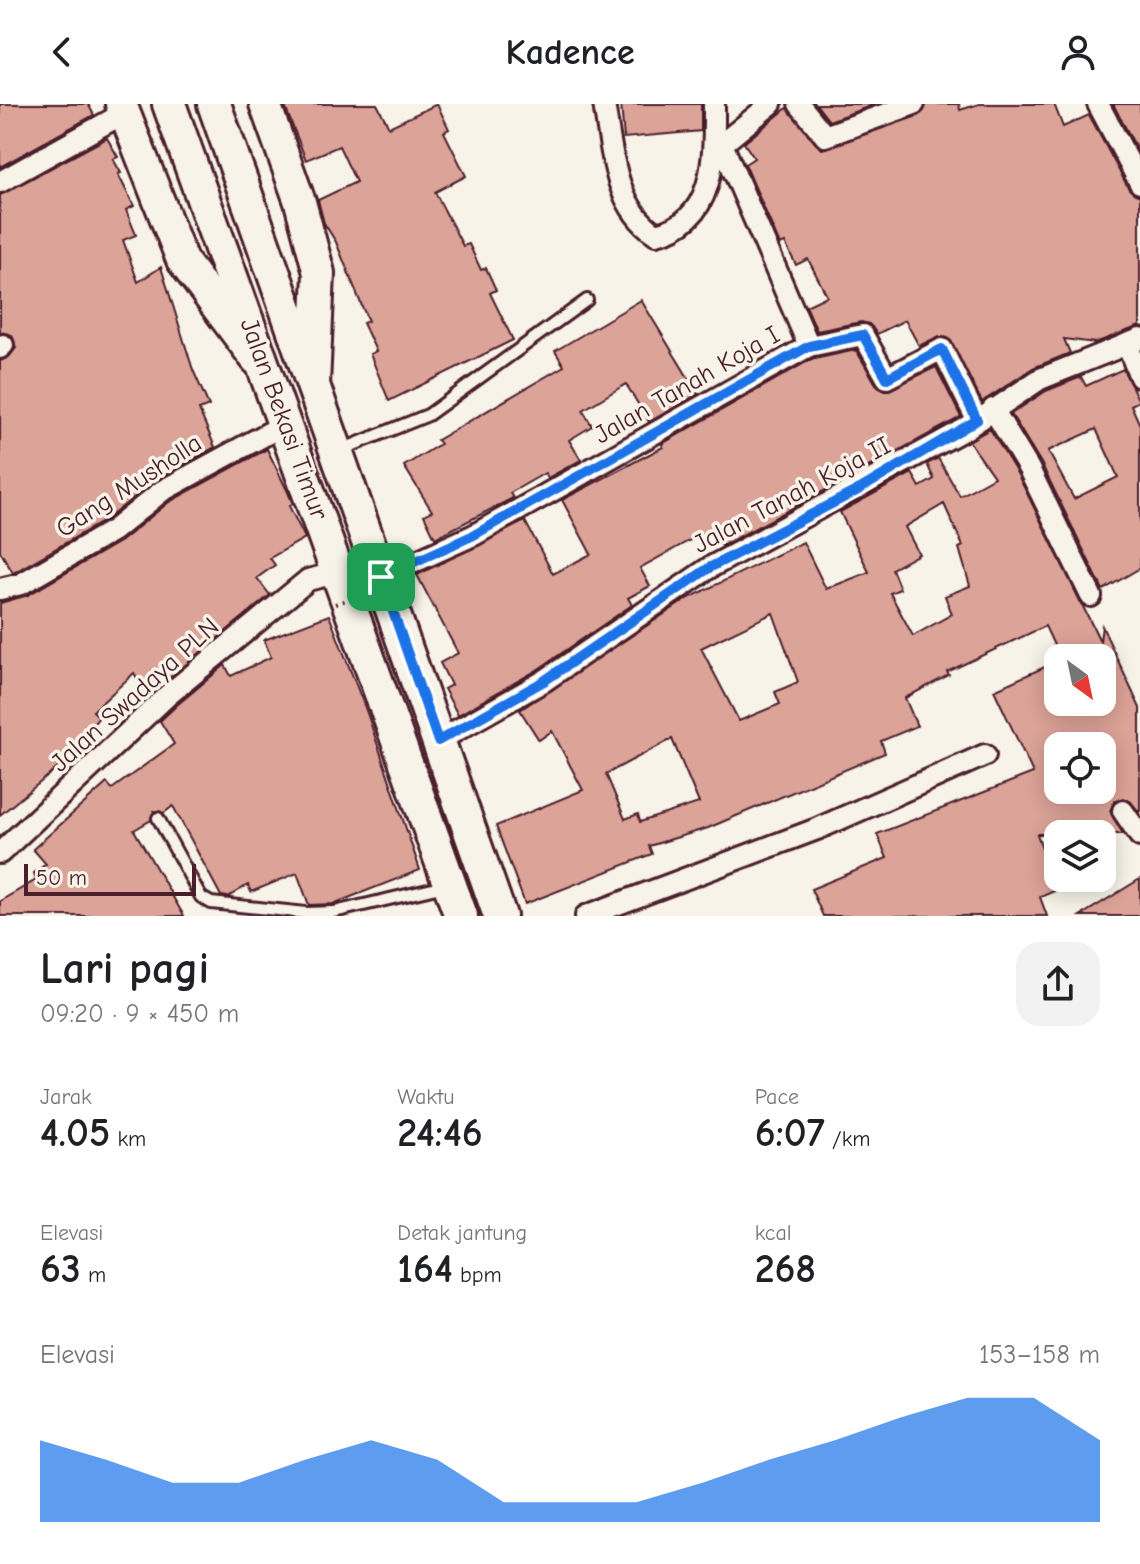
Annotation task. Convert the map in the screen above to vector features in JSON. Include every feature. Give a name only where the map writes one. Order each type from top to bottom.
[{"type":"main road","name":"Jalan Bekasi Timur","points":[[169,104],[326,533],[461,916]]},
{"type":"main road","name":"Jalan Bekasi Timur","points":[[214,104],[335,452],[393,578],[438,741],[500,916]]},
{"type":"main road","points":[[265,104],[300,202],[319,273],[313,388]]},
{"type":"main road","points":[[122,108],[182,260],[264,370]]},
{"type":"street","points":[[604,104],[615,174],[641,224],[656,234],[683,223],[709,189],[714,104]]},
{"type":"street","name":"Jalan Tanah Koja I","points":[[393,578],[809,346],[722,144],[771,104]]},
{"type":"street","points":[[799,104],[825,136],[914,104]]},
{"type":"street","points":[[1099,104],[1140,183]]},
{"type":"street","points":[[0,182],[122,108]]},
{"type":"street","points":[[809,346],[863,335],[887,378],[942,349],[985,415],[1029,469],[1091,596]]},
{"type":"street","points":[[1134,342],[1140,377]]},
{"type":"street","name":"Jalan Tanah Koja II","points":[[438,741],[544,681],[709,568],[860,489],[1040,379],[1134,342]]},
{"type":"street","name":"Gang Musholla","points":[[0,589],[21,584],[114,530],[162,491],[285,424]]},
{"type":"street","name":"Jalan Swadaya PLN","points":[[308,580],[326,533]]},
{"type":"street","name":"Jalan Swadaya PLN","points":[[1,851],[168,695],[308,580],[339,572]]},
{"type":"street","points":[[586,916],[817,829],[985,755]]},
{"type":"street","points":[[1123,811],[1140,836]]},
{"type":"lane","points":[[335,452],[428,415],[587,300]]},
{"type":"lane","points":[[158,818],[201,897],[211,903],[306,913],[334,912],[450,885]]},
{"type":"path","points":[[335,604],[393,578]]},
{"type":"building","points":[[0,104],[88,104],[94,115],[0,167]]},
{"type":"building","points":[[284,104],[377,104],[389,127],[437,104],[449,129],[444,132],[466,176],[435,192],[463,246],[469,244],[481,270],[486,268],[496,290],[490,293],[513,340],[389,401],[370,354],[376,351],[363,323],[368,321],[336,242],[324,223],[318,200],[356,182],[339,146],[306,160]]},
{"type":"building","points":[[621,104],[701,104],[701,131],[624,138]]},
{"type":"building","points":[[816,104],[876,104],[829,121]]},
{"type":"building","points":[[927,104],[959,104],[960,110],[979,104],[1054,104],[1063,127],[1089,115],[1129,189],[1140,196],[1140,326],[1095,343],[1064,339],[1070,353],[1033,368],[982,402],[948,338],[937,337],[919,346],[905,320],[877,334],[869,324],[861,322],[817,331],[806,306],[827,296],[808,259],[796,265],[785,243],[780,245],[745,164],[754,158],[744,143],[787,108],[822,149],[918,116]]},
{"type":"building","points":[[1113,104],[1140,104],[1140,155]]},
{"type":"building","points":[[107,138],[118,157],[113,159],[134,206],[126,210],[136,235],[123,240],[138,282],[161,267],[193,370],[209,406],[199,410],[215,447],[156,480],[107,519],[13,573],[0,551],[0,361],[9,357],[16,348],[12,335],[0,332],[0,195]]},
{"type":"building","points":[[641,300],[698,394],[649,422],[626,384],[583,410],[592,426],[569,440],[581,460],[548,478],[545,473],[510,493],[513,498],[435,538],[424,515],[432,511],[404,466],[440,444],[437,440],[564,366],[555,351]]},
{"type":"building","points":[[856,350],[876,384],[886,391],[936,367],[961,417],[722,546],[712,528],[640,568],[650,586],[628,598],[632,605],[537,670],[458,715],[444,689],[451,685],[440,663],[458,653],[417,575],[525,521],[553,574],[591,554],[562,500],[663,447],[662,444],[810,360]]},
{"type":"building","points":[[1123,369],[1139,401],[1131,405],[1140,425],[1140,568],[1103,590],[1041,463],[1011,414],[1046,391],[1081,377],[1086,386]],"holes":[[[1096,429],[1118,477],[1074,499],[1048,451]]]},
{"type":"building","points":[[990,429],[1018,475],[1100,641],[1102,626],[1110,644],[1053,644],[1045,626],[947,672],[949,675],[905,698],[917,726],[881,741],[885,753],[708,828],[649,846],[652,854],[525,904],[496,826],[583,790],[552,731],[539,740],[520,710],[687,599],[803,542],[826,589],[869,572],[840,512],[912,473],[920,487],[934,479],[927,464],[938,458],[960,496],[994,477],[969,441]],"holes":[[[944,504],[963,546],[959,548],[970,586],[945,596],[952,614],[913,636],[890,593],[900,589],[892,569],[919,554],[905,527]],[[773,613],[798,682],[775,692],[780,704],[739,721],[701,648]],[[672,739],[699,803],[640,822],[638,814],[625,819],[606,774]]]},
{"type":"building","points":[[267,449],[288,492],[293,504],[289,506],[305,538],[270,558],[275,565],[257,578],[270,595],[148,696],[134,673],[93,711],[99,717],[59,767],[0,815],[0,603],[28,595],[121,541],[169,502]]},
{"type":"building","points":[[329,615],[367,713],[420,870],[333,904],[309,905],[297,873],[251,892],[248,885],[228,897],[221,896],[173,806],[164,813],[154,811],[151,820],[134,830],[184,916],[0,916],[0,901],[36,880],[34,873],[46,864],[33,849],[107,783],[112,789],[174,744],[160,721],[177,705],[225,665],[231,676],[271,657],[264,640]]},
{"type":"building","points":[[1116,656],[1140,708],[1140,813],[1129,800],[1116,801],[1116,732],[1044,732],[1044,804],[1114,804],[1110,811],[1115,820],[1044,820],[1044,834],[1037,834],[1044,854],[1044,892],[1052,892],[1040,897],[1047,916],[823,916],[811,889],[887,858],[877,834],[1033,773],[994,690],[1044,667],[1044,716],[1116,716]]},
{"type":"building","points":[[1116,822],[1123,834],[1116,834]]},
{"type":"building","points":[[1140,879],[1140,916],[1080,916]]},
{"type":"route","points":[[863,335],[887,378],[942,349],[977,420],[860,489],[709,568],[544,681],[438,741],[381,577],[474,535],[552,493],[809,346],[863,335]]}]
